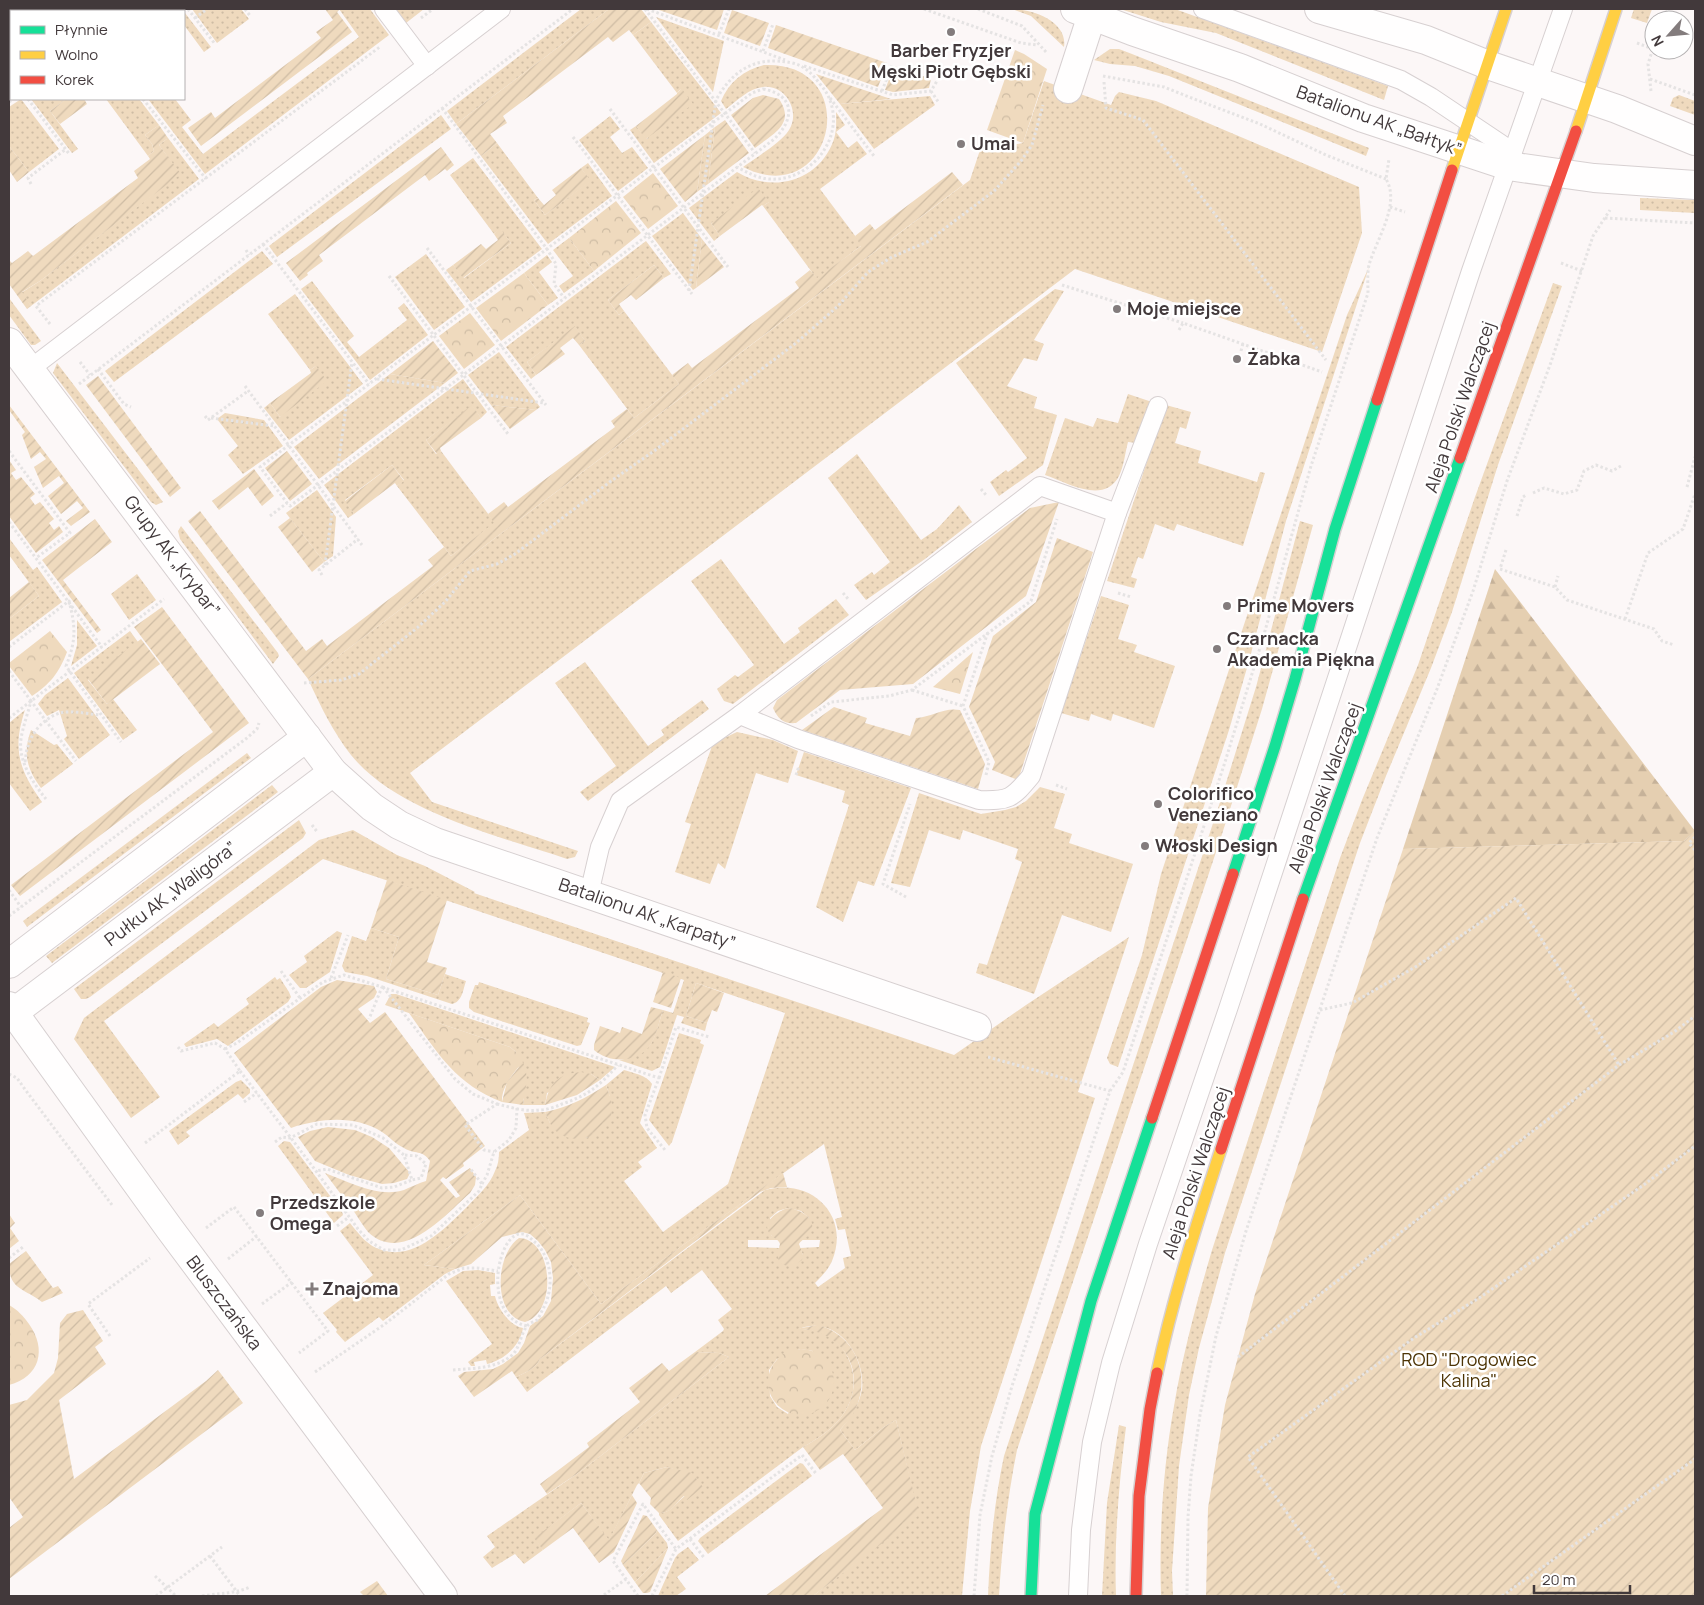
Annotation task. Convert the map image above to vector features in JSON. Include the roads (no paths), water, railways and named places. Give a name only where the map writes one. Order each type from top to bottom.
[{"type":"main road","points":[[1031,1596],[1035,1514],[1091,1301],[1275,746],[1335,529],[1458,150],[1506,9]]},
{"type":"main road","name":"Aleja Polski Walczącej","points":[[1136,1596],[1139,1496],[1150,1409],[1168,1323],[1198,1222],[1317,858],[1587,99],[1616,9]]},
{"type":"street","points":[[1319,9],[1426,40],[1488,65],[1628,113],[1695,141]]},
{"type":"street","points":[[1062,85],[1083,12]]},
{"type":"street","name":"Batalionu AK „Bałtyk”","points":[[1083,12],[1240,68],[1363,118],[1458,150],[1511,159],[1560,174],[1695,185]]},
{"type":"street","name":"Grupy AK „Krybar”","points":[[9,342],[333,772]]},
{"type":"street","points":[[9,964],[307,737]]},
{"type":"street","name":"Batalionu AK „Karpaty”","points":[[333,772],[372,807],[399,825],[426,838],[977,1027]]},
{"type":"street","name":"Pułku AK „Waligóra”","points":[[10,1012],[333,772]]},
{"type":"street","name":"Bluszczańska","points":[[10,1012],[332,1450],[443,1596]]},
{"type":"lane","points":[[384,9],[427,66]]},
{"type":"lane","points":[[30,370],[501,9]]},
{"type":"lane","points":[[1203,9],[1401,80],[1431,97],[1468,122],[1511,159]]},
{"type":"lane","points":[[1078,1596],[1081,1530],[1092,1442],[1111,1363],[1148,1244],[1228,1009],[1468,280],[1563,9]]},
{"type":"lane","points":[[740,715],[787,734],[979,800],[1000,801],[1017,794],[1031,776],[1117,513],[1158,406]]},
{"type":"lane","points":[[589,894],[600,847],[620,801],[740,715],[1040,486],[1117,513]]},
{"type":"place","name":"Barber Fryzjer Męski Piotr Gębski","points":[[951,32]]},
{"type":"place","name":"Umai","points":[[961,144]]},
{"type":"place","name":"Moje miejsce","points":[[1117,309]]},
{"type":"place","name":"Żabka","points":[[1237,359]]},
{"type":"place","name":"Prime Movers","points":[[1227,606]]},
{"type":"place","name":"Czarnacka Akademia Piękna","points":[[1217,649]]},
{"type":"place","name":"Colorifico Veneziano","points":[[1158,804]]},
{"type":"place","name":"Włoski Design","points":[[1145,846]]},
{"type":"place","name":"Przedszkole Omega","points":[[260,1213]]},
{"type":"place","name":"Znajoma","points":[[312,1289]]},
{"type":"park label","name":"ROD \"Drogowiec Kalina\"","points":[[1469,1370]]}]
